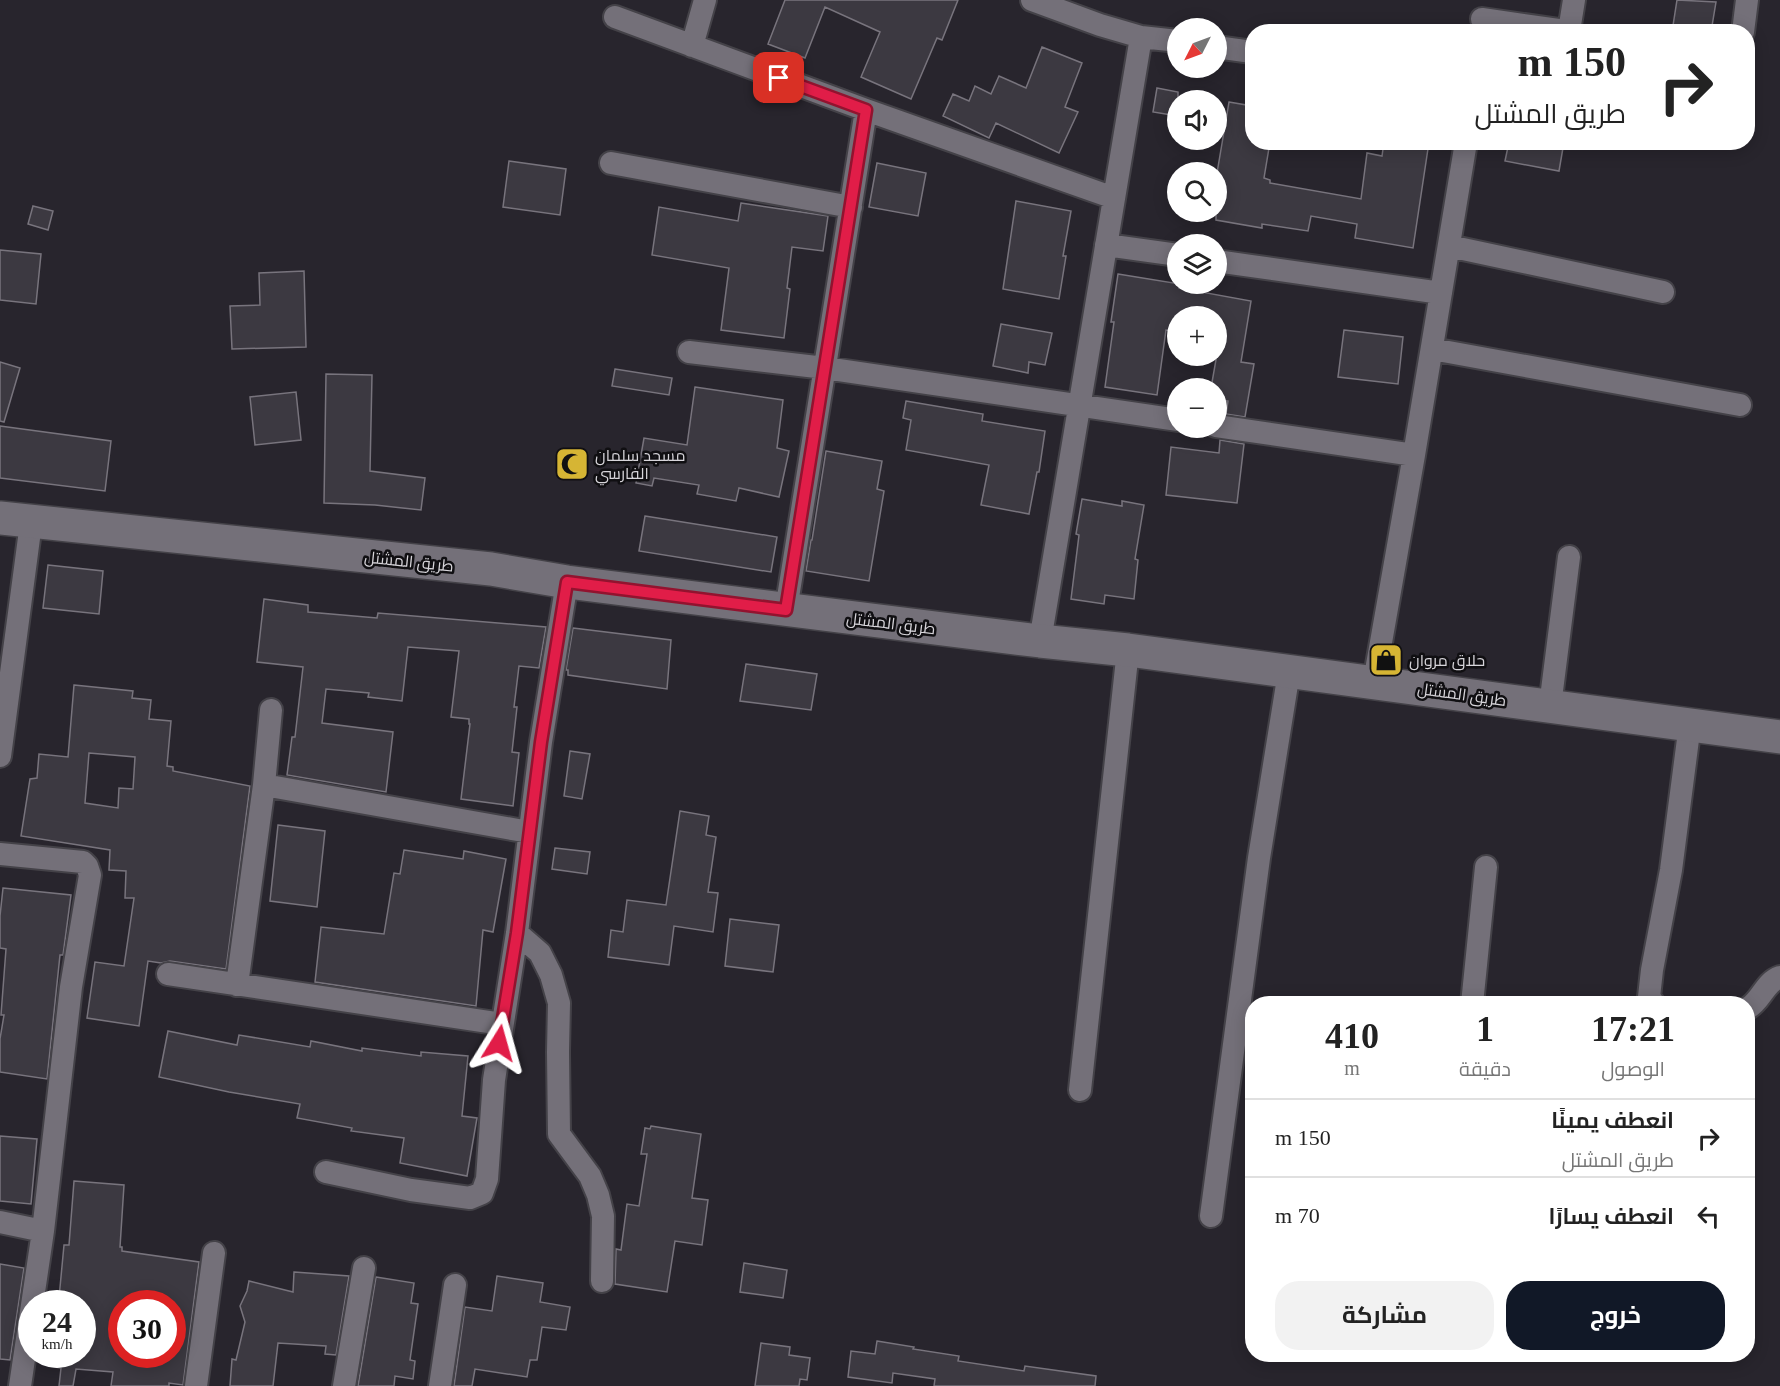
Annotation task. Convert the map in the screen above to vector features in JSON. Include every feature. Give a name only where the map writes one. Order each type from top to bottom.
[{"type":"main road","name":"طريق المشتل","points":[[16,521],[491,569],[567,582],[1128,650],[1780,737]]},
{"type":"street","points":[[692,46],[705,0]]},
{"type":"street","points":[[1032,0],[1063,6],[1141,37],[1167,40]]},
{"type":"street","points":[[1572,24],[1574,0]]},
{"type":"street","points":[[1744,24],[1747,0]]},
{"type":"street","points":[[615,16],[866,110],[1114,198]]},
{"type":"street","points":[[1483,17],[1527,24]]},
{"type":"street","points":[[1040,641],[1141,37]]},
{"type":"street","points":[[1227,49],[1245,51]]},
{"type":"street","points":[[786,610],[866,110]]},
{"type":"street","points":[[1374,682],[1465,150]]},
{"type":"street","points":[[610,163],[851,207]]},
{"type":"street","points":[[1106,245],[1167,253]]},
{"type":"street","points":[[1449,246],[1663,292]]},
{"type":"street","points":[[1227,263],[1441,293]]},
{"type":"street","points":[[1432,349],[1740,405]]},
{"type":"street","points":[[689,352],[825,369],[1167,418]]},
{"type":"street","points":[[1227,428],[1414,455]]},
{"type":"street","points":[[0,756],[16,521]]},
{"type":"street","points":[[1550,706],[1569,557]]},
{"type":"street","points":[[326,1172],[411,1190],[470,1198],[482,1193],[487,1179],[494,1080],[567,582]]},
{"type":"street","points":[[1080,1090],[1128,650]]},
{"type":"street","points":[[1248,996],[1259,858],[1289,672]]},
{"type":"street","points":[[237,985],[264,785],[271,710]]},
{"type":"street","points":[[1649,996],[1671,870],[1690,724]]},
{"type":"street","points":[[264,785],[529,832]]},
{"type":"street","points":[[0,854],[83,862],[90,875],[71,987],[43,1231],[20,1386]]},
{"type":"street","points":[[1473,996],[1486,867]]},
{"type":"street","points":[[517,933],[540,953],[551,975],[559,1004],[560,1134],[590,1176],[598,1196],[603,1216],[602,1281]]},
{"type":"street","points":[[168,974],[502,1024]]},
{"type":"street","points":[[1755,1002],[1775,979],[1780,977]]},
{"type":"street","points":[[1211,1216],[1242,1072],[1245,1034]]},
{"type":"street","points":[[0,1222],[43,1231]]},
{"type":"street","points":[[195,1386],[214,1253]]},
{"type":"street","points":[[344,1386],[364,1268]]},
{"type":"street","points":[[440,1386],[455,1285]]},
{"type":"building","points":[[785,0],[958,0],[942,40],[937,38],[911,99],[861,77],[880,32],[825,7],[805,58],[768,44]]},
{"type":"building","points":[[1677,0],[1716,2],[1712,24],[1673,24]]},
{"type":"building","points":[[1042,47],[1082,63],[1065,107],[1078,112],[1059,153],[996,123],[989,138],[943,116],[953,94],[969,101],[975,86],[991,94],[999,76],[1026,88]]},
{"type":"building","points":[[1157,88],[1168,90],[1167,114],[1153,112]]},
{"type":"building","points":[[1229,102],[1245,105],[1245,150],[1269,150],[1264,178],[1270,180],[1270,183],[1361,199],[1367,153],[1382,156],[1383,150],[1428,150],[1413,248],[1355,238],[1357,224],[1311,216],[1308,231],[1262,224],[1262,228],[1227,222],[1227,162],[1219,162],[1221,150],[1227,150]]},
{"type":"building","points":[[1507,150],[1563,150],[1559,171],[1505,161]]},
{"type":"building","points":[[509,161],[566,169],[560,215],[503,207]]},
{"type":"building","points":[[877,163],[926,173],[918,216],[869,207]]},
{"type":"building","points":[[1016,201],[1071,211],[1063,256],[1066,256],[1059,299],[1003,289]]},
{"type":"building","points":[[741,203],[828,216],[823,251],[792,247],[784,338],[721,330],[729,268],[652,255],[659,207],[738,221]]},
{"type":"building","points":[[33,206],[53,211],[48,230],[28,224]]},
{"type":"building","points":[[0,250],[41,254],[36,304],[0,300]]},
{"type":"building","points":[[304,271],[306,347],[232,349],[230,306],[260,305],[259,273]]},
{"type":"building","points":[[1118,274],[1167,282],[1167,294],[1212,294],[1251,301],[1241,362],[1254,364],[1245,417],[1227,414],[1227,378],[1213,378],[1215,366],[1227,366],[1227,306],[1167,306],[1167,330],[1157,395],[1105,387],[1114,322],[1111,322]]},
{"type":"building","points":[[1001,324],[1052,333],[1045,365],[1029,362],[1028,373],[993,366]]},
{"type":"building","points":[[1344,330],[1403,337],[1398,384],[1338,377]]},
{"type":"building","points":[[0,362],[20,368],[4,422],[0,421]]},
{"type":"building","points":[[615,369],[672,378],[669,395],[612,386]]},
{"type":"building","points":[[326,374],[372,375],[370,471],[425,478],[421,510],[324,503]]},
{"type":"building","points":[[695,387],[783,400],[777,448],[789,451],[779,497],[739,488],[736,501],[697,494],[699,485],[654,478],[652,486],[636,483],[644,438],[687,445]]},
{"type":"building","points":[[296,392],[301,440],[255,445],[250,397]]},
{"type":"building","points":[[906,401],[983,414],[982,421],[1045,431],[1039,472],[1037,472],[1029,514],[981,505],[989,465],[906,450],[911,420],[903,418]]},
{"type":"building","points":[[0,426],[111,441],[105,491],[0,478]]},
{"type":"building","points":[[1220,440],[1244,444],[1237,503],[1166,495],[1171,447],[1219,453]]},
{"type":"building","points":[[826,451],[882,461],[877,489],[884,491],[869,581],[806,571]]},
{"type":"building","points":[[1082,499],[1122,506],[1122,501],[1144,505],[1135,559],[1138,560],[1134,599],[1105,595],[1104,604],[1071,599],[1079,535],[1076,534]]},
{"type":"building","points":[[645,516],[777,537],[771,572],[639,551]]},
{"type":"building","points":[[48,565],[103,571],[99,614],[43,608]]},
{"type":"building","points":[[264,599],[308,605],[308,612],[377,618],[378,613],[546,627],[539,668],[519,666],[512,752],[519,753],[513,806],[461,799],[470,724],[469,719],[451,717],[459,651],[408,647],[402,701],[368,697],[369,693],[326,689],[322,723],[393,732],[386,792],[287,775],[292,737],[295,737],[303,667],[257,662]]},
{"type":"building","points":[[573,628],[671,640],[667,689],[568,675],[568,670],[566,670]]},
{"type":"building","points":[[746,664],[817,674],[811,710],[740,701]]},
{"type":"building","points":[[74,685],[133,691],[132,698],[151,700],[149,719],[171,721],[167,766],[173,767],[173,771],[250,786],[226,969],[170,961],[161,963],[148,961],[139,1026],[87,1018],[95,962],[124,966],[134,898],[125,898],[126,871],[109,870],[110,850],[21,836],[30,779],[37,778],[39,754],[68,757]],"holes":[[[89,753],[135,757],[133,789],[119,788],[118,808],[85,803]]]},
{"type":"building","points":[[570,751],[590,754],[582,799],[564,796]]},
{"type":"building","points":[[680,811],[709,816],[706,835],[716,837],[708,892],[718,893],[713,932],[674,926],[669,965],[608,957],[611,930],[623,932],[627,900],[666,905]]},
{"type":"building","points":[[278,825],[325,831],[317,907],[270,901]]},
{"type":"building","points":[[555,848],[590,852],[587,874],[552,869]]},
{"type":"building","points":[[404,850],[463,859],[464,851],[506,859],[493,932],[483,930],[476,1006],[315,982],[321,927],[384,934],[394,873],[400,874]]},
{"type":"building","points":[[3,888],[71,895],[63,955],[60,955],[47,1079],[0,1072],[6,949],[0,948]]},
{"type":"building","points":[[730,919],[779,925],[773,972],[725,966]]},
{"type":"building","points":[[168,1031],[237,1045],[239,1035],[310,1047],[311,1041],[362,1051],[362,1048],[421,1056],[421,1052],[468,1056],[462,1116],[477,1118],[467,1176],[400,1163],[404,1138],[351,1131],[352,1128],[297,1118],[300,1104],[159,1077]]},
{"type":"building","points":[[651,1126],[701,1134],[692,1198],[708,1200],[702,1245],[675,1241],[667,1292],[615,1284],[616,1249],[621,1250],[627,1204],[639,1206],[647,1154],[641,1154],[645,1128],[650,1129]]},
{"type":"building","points":[[0,1136],[37,1139],[31,1204],[0,1201]]},
{"type":"building","points":[[74,1181],[124,1185],[120,1247],[122,1251],[199,1262],[186,1362],[186,1290],[108,1290],[108,1368],[185,1368],[183,1385],[169,1383],[169,1386],[111,1386],[113,1372],[76,1369],[73,1386],[59,1386],[61,1368],[96,1368],[96,1290],[60,1290],[64,1245],[69,1245]]},
{"type":"building","points":[[744,1263],[787,1270],[783,1298],[740,1292]]},
{"type":"building","points":[[0,1264],[24,1268],[21,1290],[18,1290],[18,1307],[10,1360],[0,1359]]},
{"type":"building","points":[[294,1272],[349,1276],[336,1355],[325,1354],[326,1346],[278,1343],[273,1386],[230,1386],[232,1359],[236,1360],[245,1322],[240,1306],[249,1281],[293,1292]]},
{"type":"building","points":[[497,1276],[543,1283],[540,1302],[570,1307],[566,1330],[542,1327],[537,1360],[530,1360],[527,1377],[475,1369],[472,1386],[454,1386],[465,1307],[492,1311]]},
{"type":"building","points":[[376,1277],[414,1283],[411,1303],[418,1304],[410,1360],[415,1361],[413,1379],[395,1376],[394,1386],[358,1386]]},
{"type":"building","points":[[877,1341],[959,1356],[958,1361],[1024,1371],[1025,1366],[1096,1376],[1095,1386],[934,1386],[935,1379],[893,1373],[892,1383],[848,1377],[851,1351],[875,1354]]},
{"type":"building","points":[[761,1343],[790,1347],[789,1355],[810,1358],[807,1380],[800,1379],[799,1386],[755,1386]]},
{"type":"place","name":"مسجد سلمان الفارسي","points":[[572,464]]},
{"type":"place","name":"حلاق مروان","points":[[1386,660]]},
{"type":"route","points":[[499,1043],[517,933],[541,742],[567,582],[786,610],[866,110],[779,78]]}]
